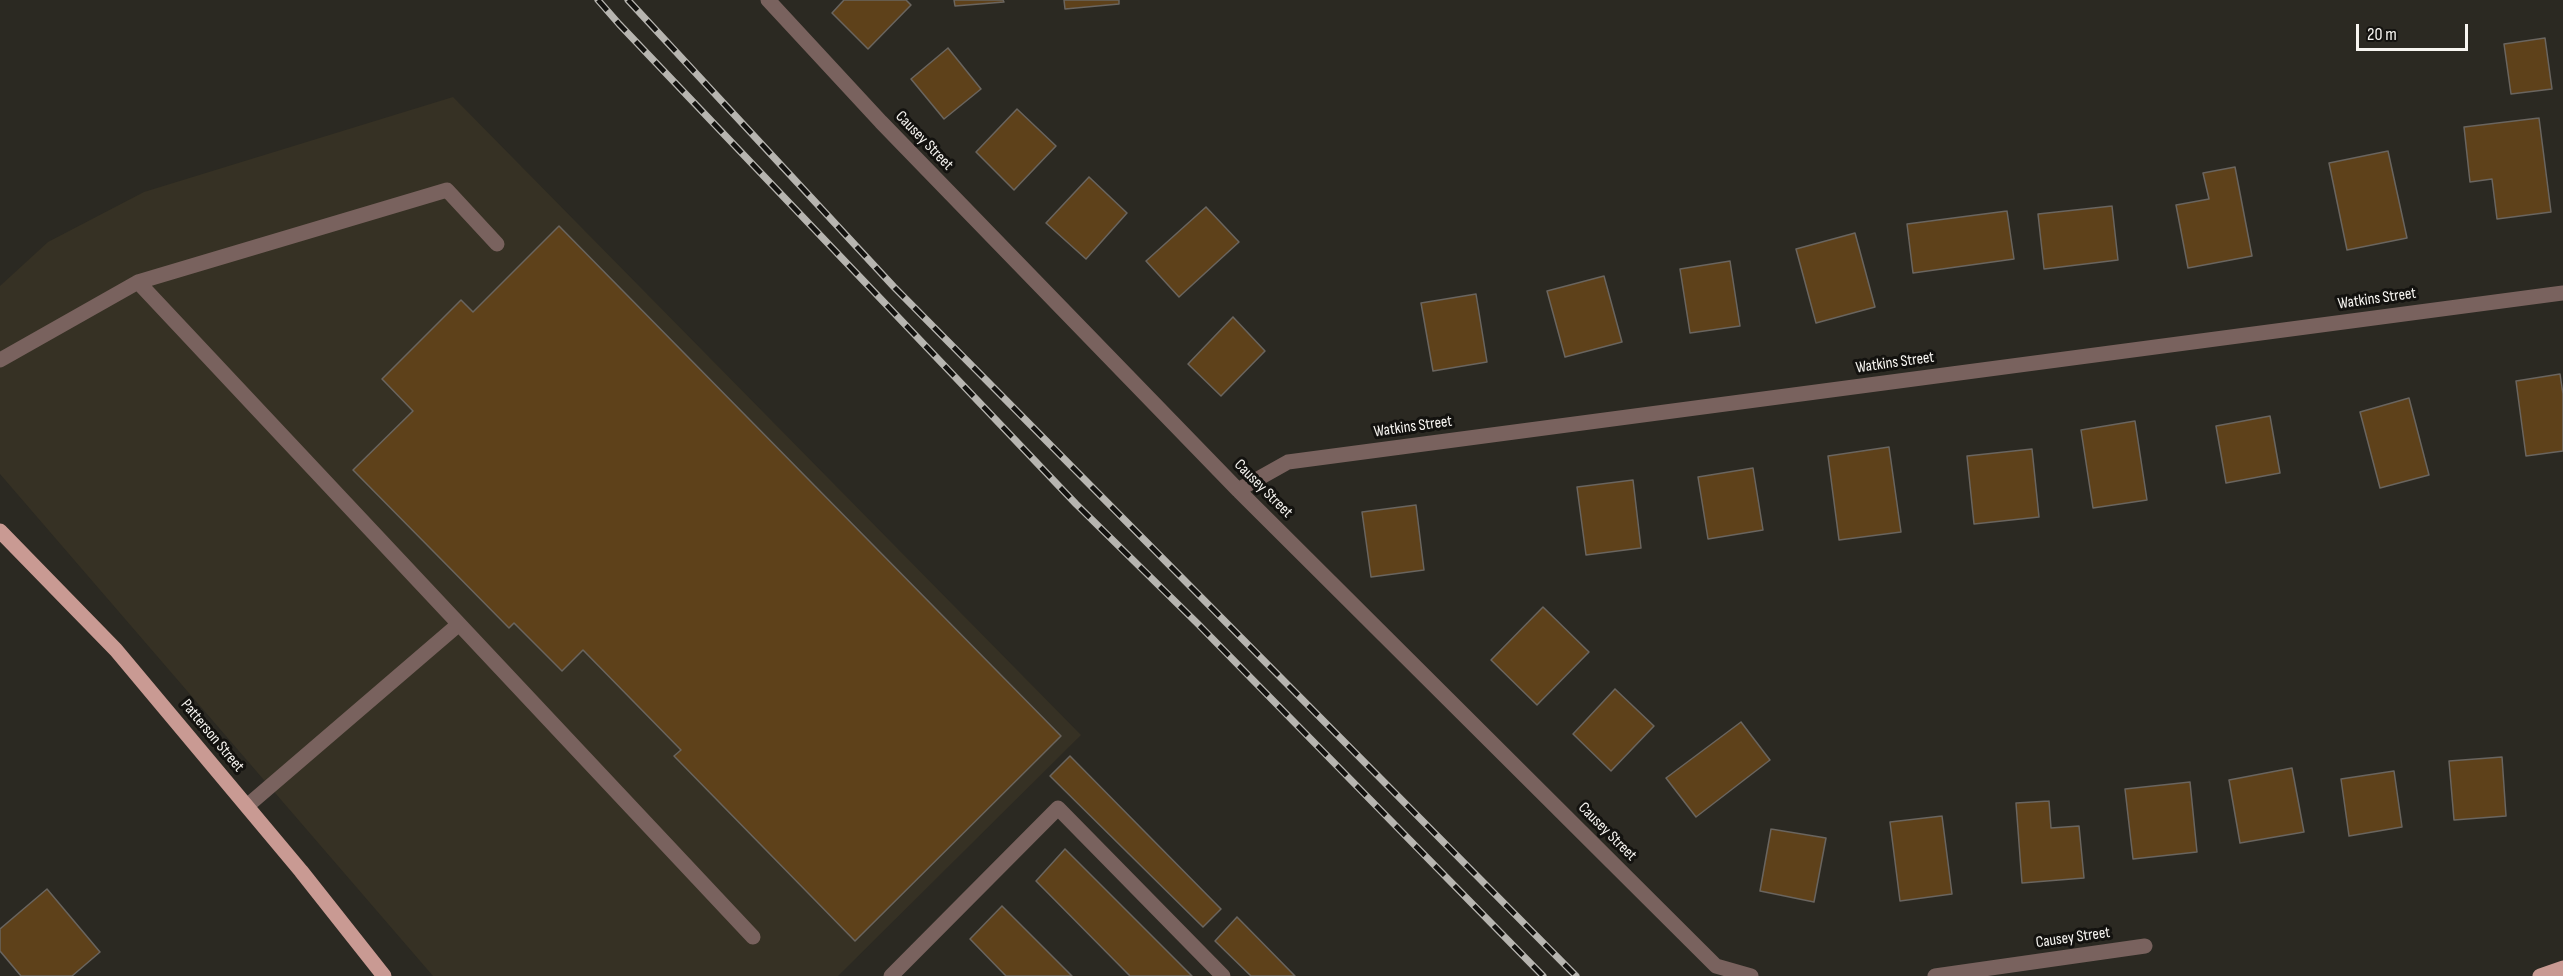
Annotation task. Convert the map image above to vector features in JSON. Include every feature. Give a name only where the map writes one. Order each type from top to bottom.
[{"type":"main road","name":"Patterson Street","points":[[0,531],[116,650],[247,806],[384,976]]},
{"type":"main road","points":[[2540,976],[2563,968]]},
{"type":"street","name":"Causey Street","points":[[768,0],[881,122],[1238,490],[1716,966],[1751,976]]},
{"type":"street","points":[[0,360],[138,282],[447,190],[497,244]]},
{"type":"street","points":[[138,282],[753,937]]},
{"type":"street","name":"Watkins Street","points":[[1238,490],[1288,462],[2563,293]]},
{"type":"street","points":[[247,806],[459,624]]},
{"type":"street","points":[[891,976],[1058,808],[1223,976]]},
{"type":"street","name":"Causey Street","points":[[1935,976],[2145,946]]},
{"type":"shaded area","points":[[453,97],[1081,735],[838,976],[433,976],[0,474],[0,286],[48,242],[144,192]]},
{"type":"building","points":[[844,0],[906,0],[911,5],[868,49],[832,13]]},
{"type":"building","points":[[954,0],[1003,0],[1004,2],[955,6]]},
{"type":"building","points":[[1064,0],[1119,0],[1119,4],[1065,9]]},
{"type":"building","points":[[2545,38],[2552,89],[2511,94],[2504,44]]},
{"type":"building","points":[[948,48],[981,89],[944,119],[911,79]]},
{"type":"building","points":[[1017,109],[1056,146],[1014,190],[976,152]]},
{"type":"building","points":[[2539,118],[2551,212],[2497,219],[2492,179],[2470,182],[2464,127]]},
{"type":"building","points":[[2388,151],[2407,238],[2347,250],[2329,163]]},
{"type":"building","points":[[2235,167],[2252,256],[2188,268],[2176,205],[2209,199],[2203,173]]},
{"type":"building","points":[[1089,177],[1127,213],[1086,259],[1046,223]]},
{"type":"building","points":[[2112,206],[2118,260],[2044,269],[2038,214]]},
{"type":"building","points":[[1206,207],[1239,242],[1179,297],[1146,261]]},
{"type":"building","points":[[2007,211],[2014,259],[1913,273],[1907,224]]},
{"type":"building","points":[[559,226],[1061,736],[855,941],[674,756],[681,750],[583,650],[562,671],[514,623],[509,628],[353,470],[413,411],[382,379],[461,300],[473,312]]},
{"type":"building","points":[[1855,233],[1875,307],[1816,323],[1796,249]]},
{"type":"building","points":[[1730,261],[1740,326],[1690,333],[1680,269]]},
{"type":"building","points":[[1604,276],[1622,342],[1565,357],[1547,291]]},
{"type":"building","points":[[1476,294],[1487,362],[1433,371],[1421,303]]},
{"type":"building","points":[[1233,317],[1265,351],[1221,396],[1188,364]]},
{"type":"building","points":[[2560,374],[2563,394],[2563,451],[2526,456],[2516,381]]},
{"type":"building","points":[[2409,398],[2429,475],[2380,488],[2360,412]]},
{"type":"building","points":[[2270,416],[2280,473],[2226,483],[2216,426]]},
{"type":"building","points":[[2135,421],[2147,500],[2093,508],[2081,430]]},
{"type":"building","points":[[1889,447],[1901,532],[1839,540],[1828,456]]},
{"type":"building","points":[[2032,449],[2039,517],[1974,524],[1967,456]]},
{"type":"building","points":[[1753,468],[1763,530],[1708,539],[1698,477]]},
{"type":"building","points":[[1633,480],[1641,548],[1586,555],[1577,487]]},
{"type":"building","points":[[1416,505],[1424,570],[1371,577],[1362,512]]},
{"type":"building","points":[[1543,607],[1589,652],[1537,705],[1491,660]]},
{"type":"building","points":[[1615,689],[1654,726],[1611,771],[1573,734]]},
{"type":"building","points":[[1741,722],[1770,760],[1696,817],[1666,778]]},
{"type":"building","points":[[1070,756],[1221,909],[1203,927],[1050,776]]},
{"type":"building","points":[[2502,757],[2506,816],[2454,820],[2449,761]]},
{"type":"building","points":[[2292,768],[2304,832],[2240,843],[2229,780]]},
{"type":"building","points":[[2394,771],[2402,827],[2349,836],[2341,779]]},
{"type":"building","points":[[2190,782],[2197,852],[2133,859],[2125,789]]},
{"type":"building","points":[[2049,801],[2051,828],[2079,826],[2084,878],[2022,883],[2016,803]]},
{"type":"building","points":[[1942,816],[1952,894],[1900,901],[1890,822]]},
{"type":"building","points":[[1771,829],[1826,838],[1814,902],[1760,891]]},
{"type":"building","points":[[1065,849],[1192,976],[1130,976],[1036,881]]},
{"type":"building","points":[[47,889],[100,952],[72,976],[21,976],[0,951],[0,929]]},
{"type":"building","points":[[1002,906],[1072,976],[1006,976],[970,939]]},
{"type":"building","points":[[1237,917],[1295,976],[1251,976],[1215,941]]},
{"type":"railway","points":[[598,0],[1076,504],[1198,624],[1543,976]]},
{"type":"railway","points":[[628,0],[894,287],[1576,976]]}]
